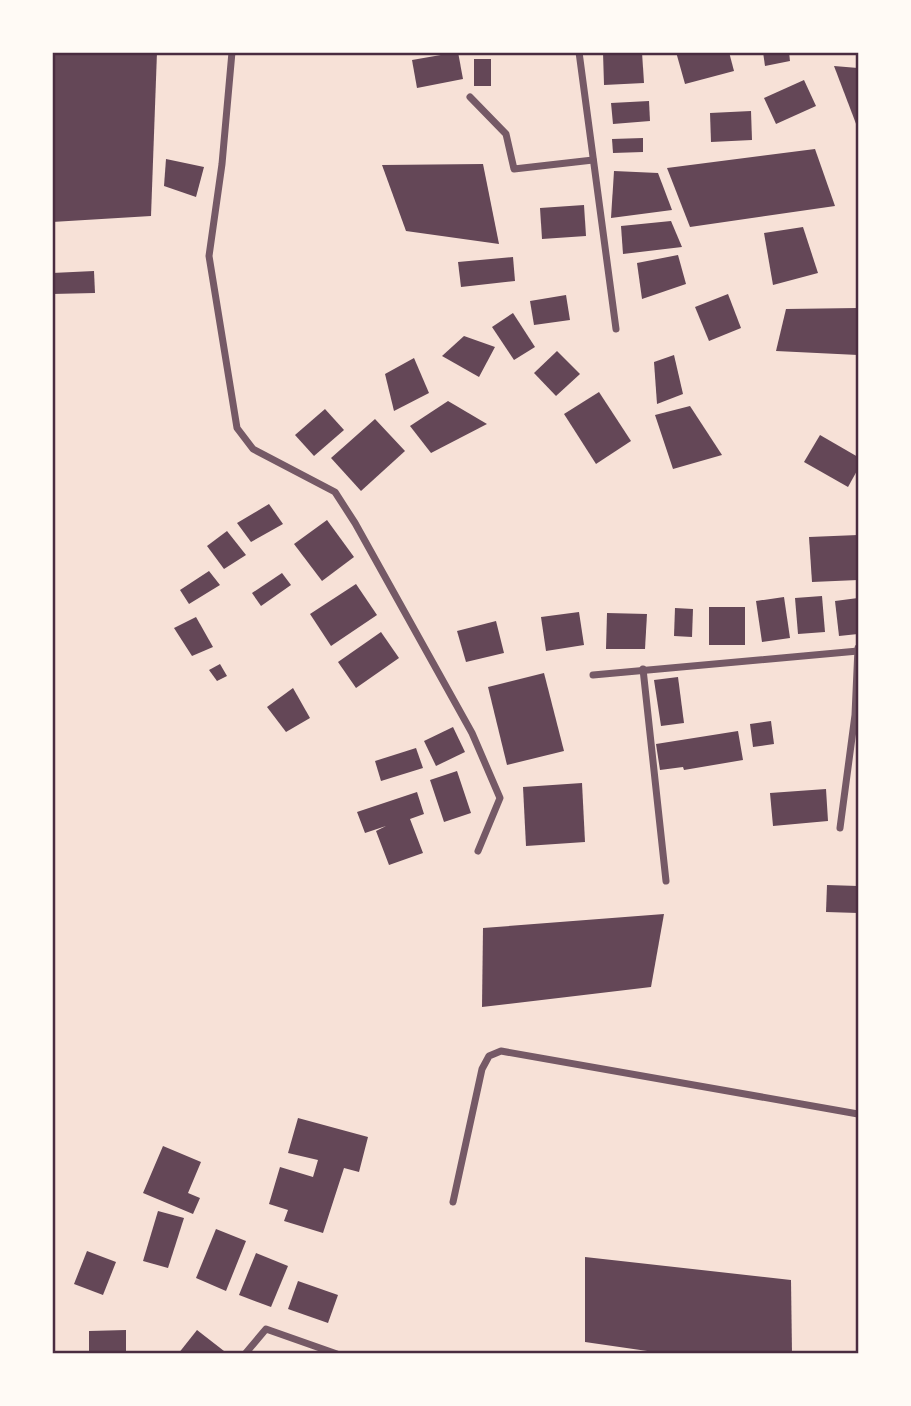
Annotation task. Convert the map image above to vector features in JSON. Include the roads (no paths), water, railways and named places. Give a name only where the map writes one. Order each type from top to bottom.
[{"type":"street","points":[[232,52],[222,164],[209,256],[237,428],[253,449],[335,492],[355,523],[472,733],[500,798],[478,851]]},
{"type":"street","points":[[579,52],[616,329]]},
{"type":"street","points":[[470,97],[506,134],[514,169],[593,160]]},
{"type":"street","points":[[593,675],[858,649],[857,715],[840,828]]},
{"type":"street","points":[[643,669],[666,881]]},
{"type":"street","points":[[453,1202],[482,1069],[489,1056],[501,1051],[859,1114]]},
{"type":"street","points":[[245,1353],[266,1329],[337,1353]]}]
